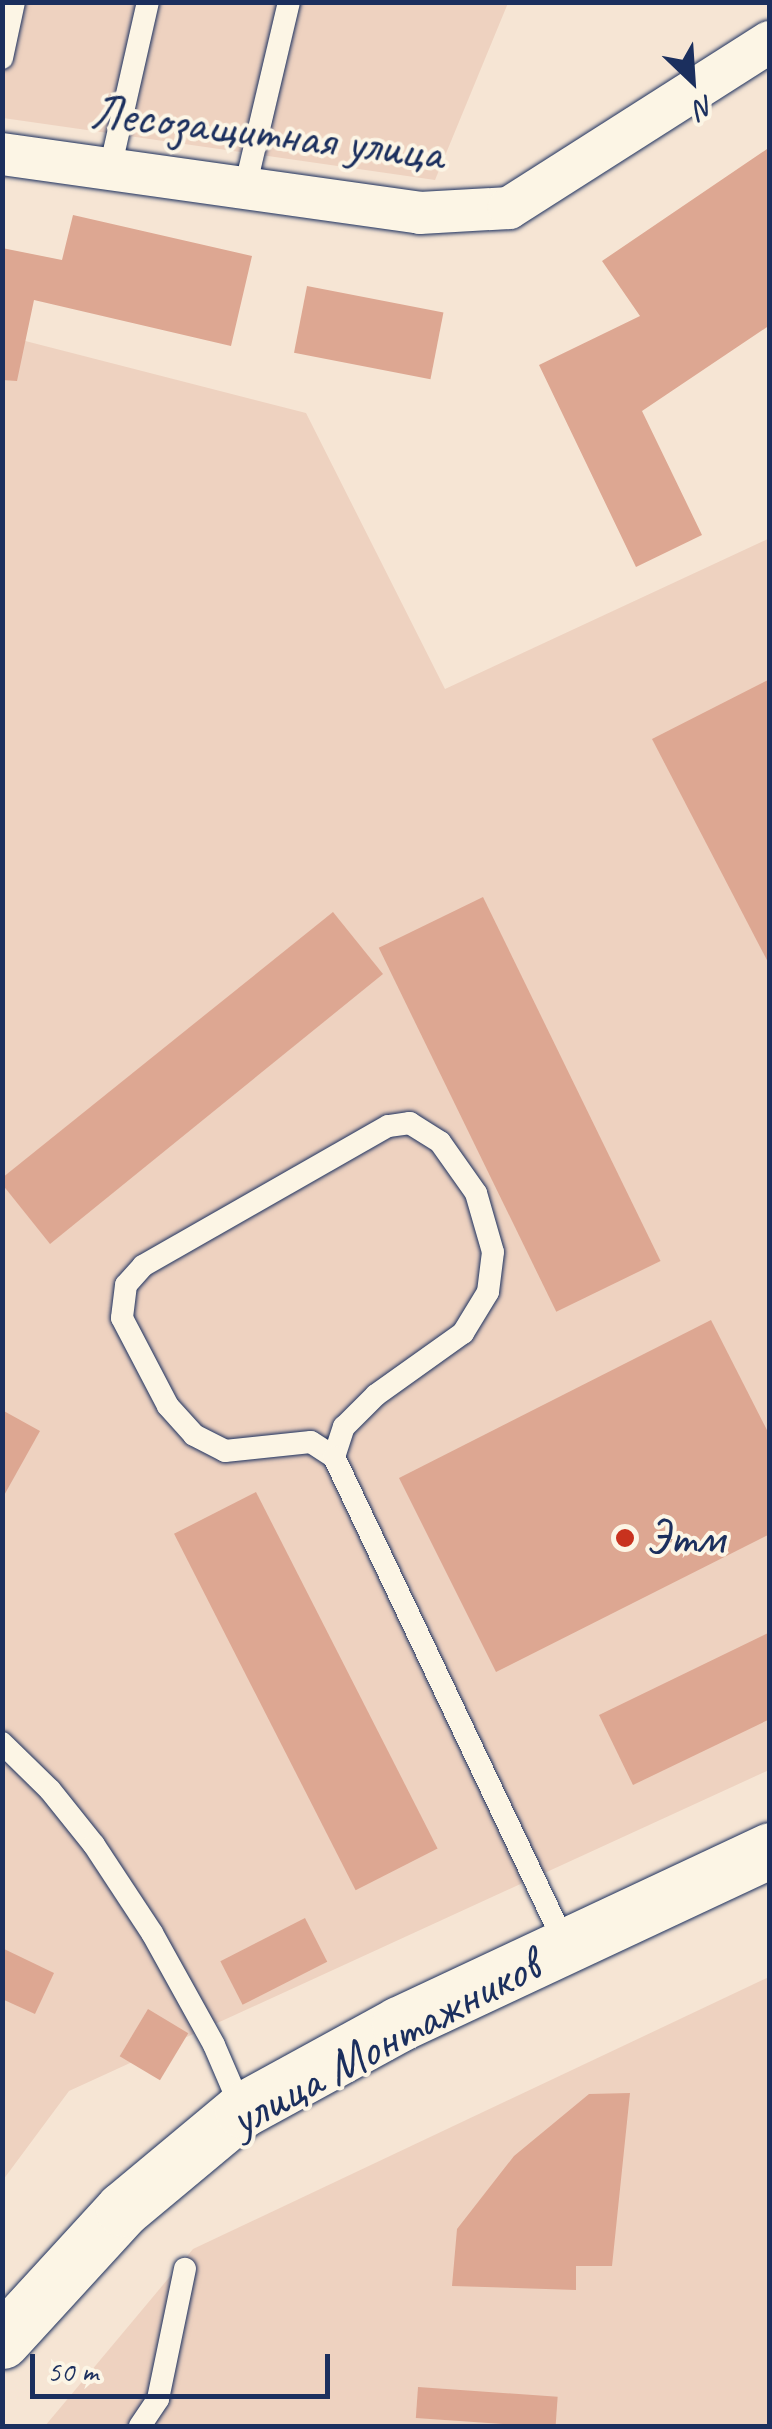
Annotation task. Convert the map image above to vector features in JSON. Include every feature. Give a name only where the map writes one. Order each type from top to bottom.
[{"type":"main road","name":"улица Монтажников","points":[[2,2341],[123,2209],[242,2110],[399,2024],[770,1850]]},
{"type":"street","name":"Лесозащитная улица","points":[[2,154],[420,213],[509,208],[770,42]]},
{"type":"lane","points":[[2,58],[14,2]]},
{"type":"lane","points":[[110,169],[148,2]]},
{"type":"lane","points":[[244,188],[289,2]]},
{"type":"lane","points":[[334,1457],[344,1427],[376,1396],[463,1333],[488,1292],[493,1252],[476,1193],[440,1142],[410,1123],[388,1126],[371,1135],[143,1266],[126,1285],[122,1318],[168,1406],[194,1435],[225,1450],[310,1442],[334,1457],[566,1946]]},
{"type":"lane","points":[[2,1744],[83,1831],[152,1933],[214,2045],[242,2110]]},
{"type":"lane","points":[[140,2426],[158,2398],[186,2269]]},
{"type":"shaded area","points":[[3,3],[508,3],[435,180],[3,118]]},
{"type":"shaded area","points":[[2,335],[306,413],[445,689],[770,538],[769,1770],[69,2091],[3,2180]]},
{"type":"shaded area","points":[[769,1977],[769,2426],[45,2426],[193,2249]]},
{"type":"building","points":[[770,147],[770,325],[642,411],[702,535],[636,567],[539,365],[640,316],[602,261]]},
{"type":"building","points":[[73,215],[252,256],[231,346],[34,300],[17,381],[2,380],[2,248],[62,260]]},
{"type":"building","points":[[307,286],[443,313],[430,379],[294,353]]},
{"type":"building","points":[[770,679],[770,966],[652,739]]},
{"type":"building","points":[[483,897],[661,1261],[556,1312],[379,948]]},
{"type":"building","points":[[333,912],[383,974],[50,1244],[2,1184],[2,1178]]},
{"type":"building","points":[[711,1320],[770,1436],[770,1534],[496,1672],[399,1478]]},
{"type":"building","points":[[2,1410],[40,1431],[2,1499]]},
{"type":"building","points":[[256,1492],[438,1848],[356,1890],[174,1534]]},
{"type":"building","points":[[770,1632],[770,1719],[633,1785],[599,1715]]},
{"type":"building","points":[[305,1918],[327,1962],[243,2005],[220,1961]]},
{"type":"building","points":[[2,1948],[54,1973],[35,2014],[2,1999]]},
{"type":"building","points":[[148,2009],[188,2033],[160,2080],[120,2056]]},
{"type":"building","points":[[630,2093],[612,2266],[576,2266],[576,2290],[452,2286],[457,2229],[514,2156],[589,2094]]},
{"type":"building","points":[[418,2387],[558,2397],[556,2426],[416,2418]]},
{"type":"place","name":"Этм","points":[[625,1538]]}]
